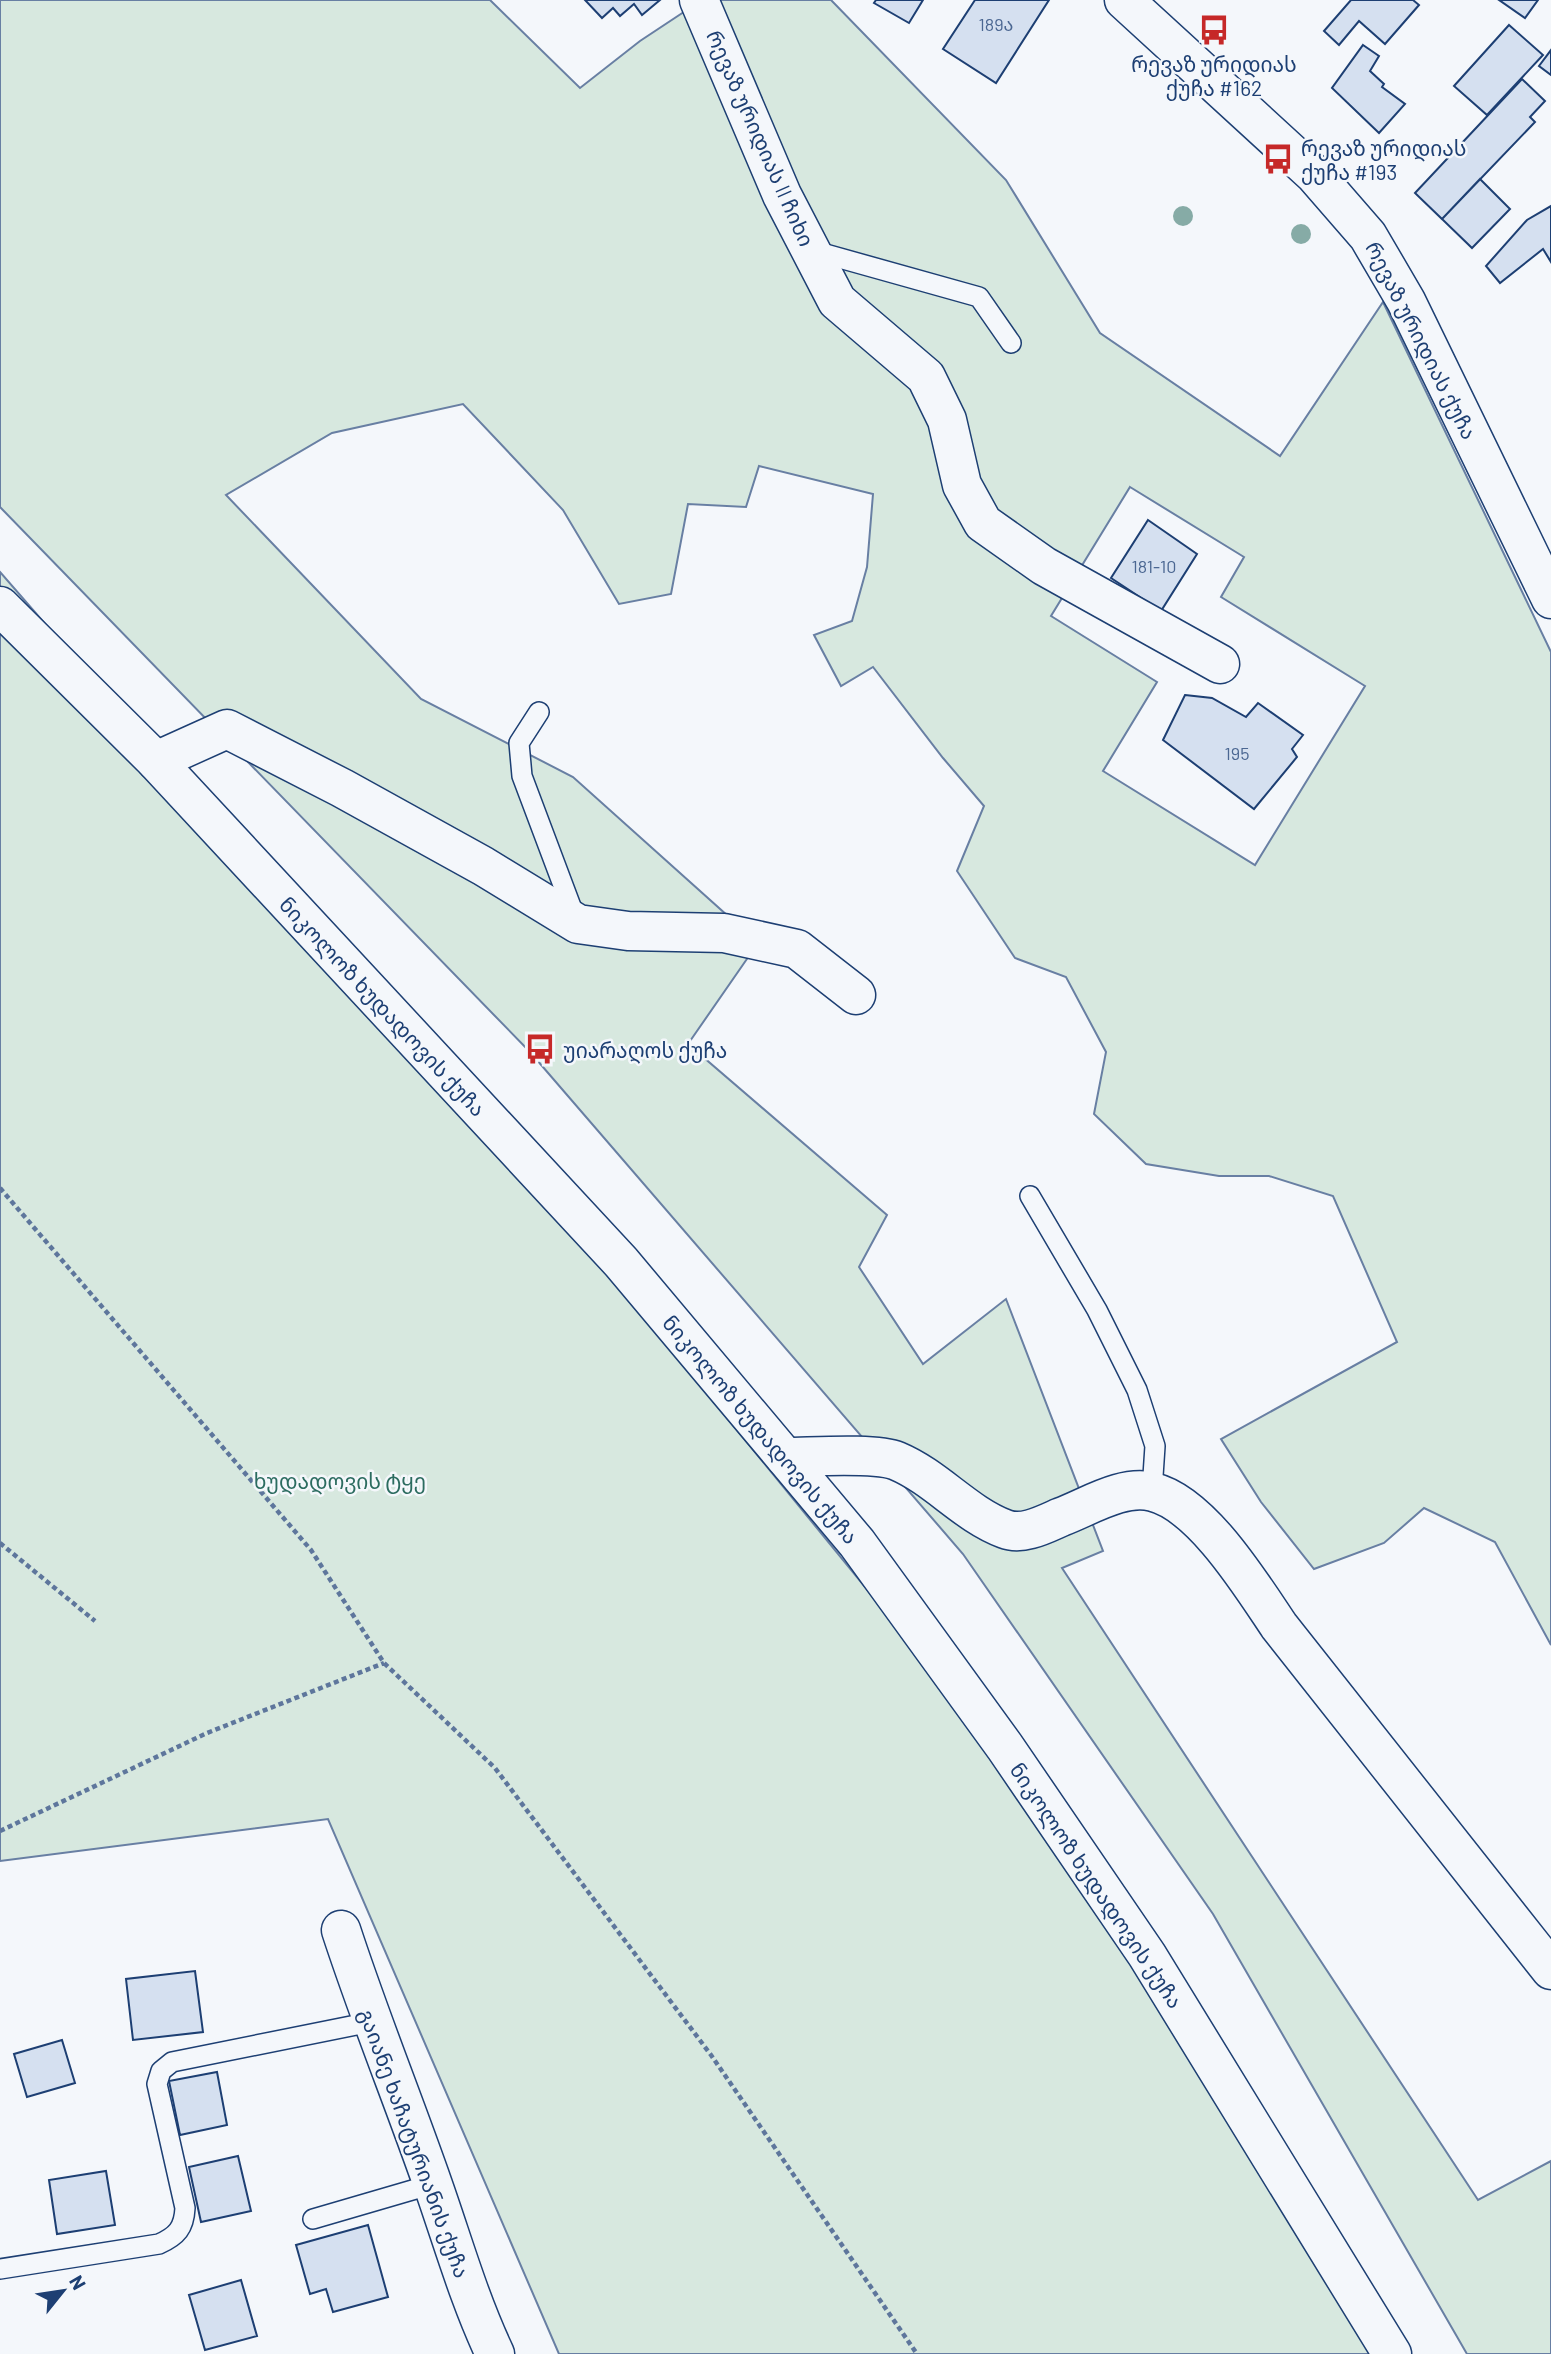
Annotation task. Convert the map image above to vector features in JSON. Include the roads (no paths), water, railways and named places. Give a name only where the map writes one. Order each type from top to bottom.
[{"type":"street","name":"რევაზ ურიდიას II ჩიხი","points":[[699,0],[782,195],[837,301],[926,377],[947,420],[962,485],[983,523],[1044,566],[1220,664]]},
{"type":"street","name":"რევაზ ურიდიას ქუჩა","points":[[1124,0],[1315,175],[1368,236],[1406,301],[1551,599]]},
{"type":"street","name":"ნიკოლოზ ხუდადოვის ქუჩა","points":[[0,606],[156,761],[621,1262],[857,1543],[1005,1747],[1147,1955],[1392,2354]]},
{"type":"street","points":[[156,761],[227,729],[389,814],[578,924],[628,931],[724,933],[797,949],[856,995]]},
{"type":"street","points":[[785,1457],[894,1460],[922,1474],[973,1512],[1008,1530],[1032,1529],[1122,1492],[1152,1491],[1180,1504],[1245,1576],[1287,1637],[1551,1970]]},
{"type":"street","name":"გაიანე ხაჩატურიანის ქუჩა","points":[[341,1930],[371,2022],[433,2184],[477,2316],[495,2354]]},
{"type":"lane","points":[[810,250],[979,297],[1011,342]]},
{"type":"lane","points":[[539,712],[519,743],[522,776],[578,924]]},
{"type":"lane","points":[[1030,1196],[1097,1310],[1137,1390],[1155,1446],[1152,1491]]},
{"type":"lane","points":[[0,2269],[159,2244],[173,2238],[184,2224],[185,2208],[157,2084],[161,2071],[172,2062],[371,2022]]},
{"type":"lane","points":[[313,2219],[433,2184]]},
{"type":"place","name":"რევაზ ურიდიას ქუჩა #162","points":[[1214,30]]},
{"type":"place","name":"რევაზ ურიდიას ქუჩა #193","points":[[1278,159]]},
{"type":"place","name":"უიარაღოს ქუჩა","points":[[540,1049]]},
{"type":"park label","name":"ხუდადოვის ტყე","points":[[340,1480]]}]
